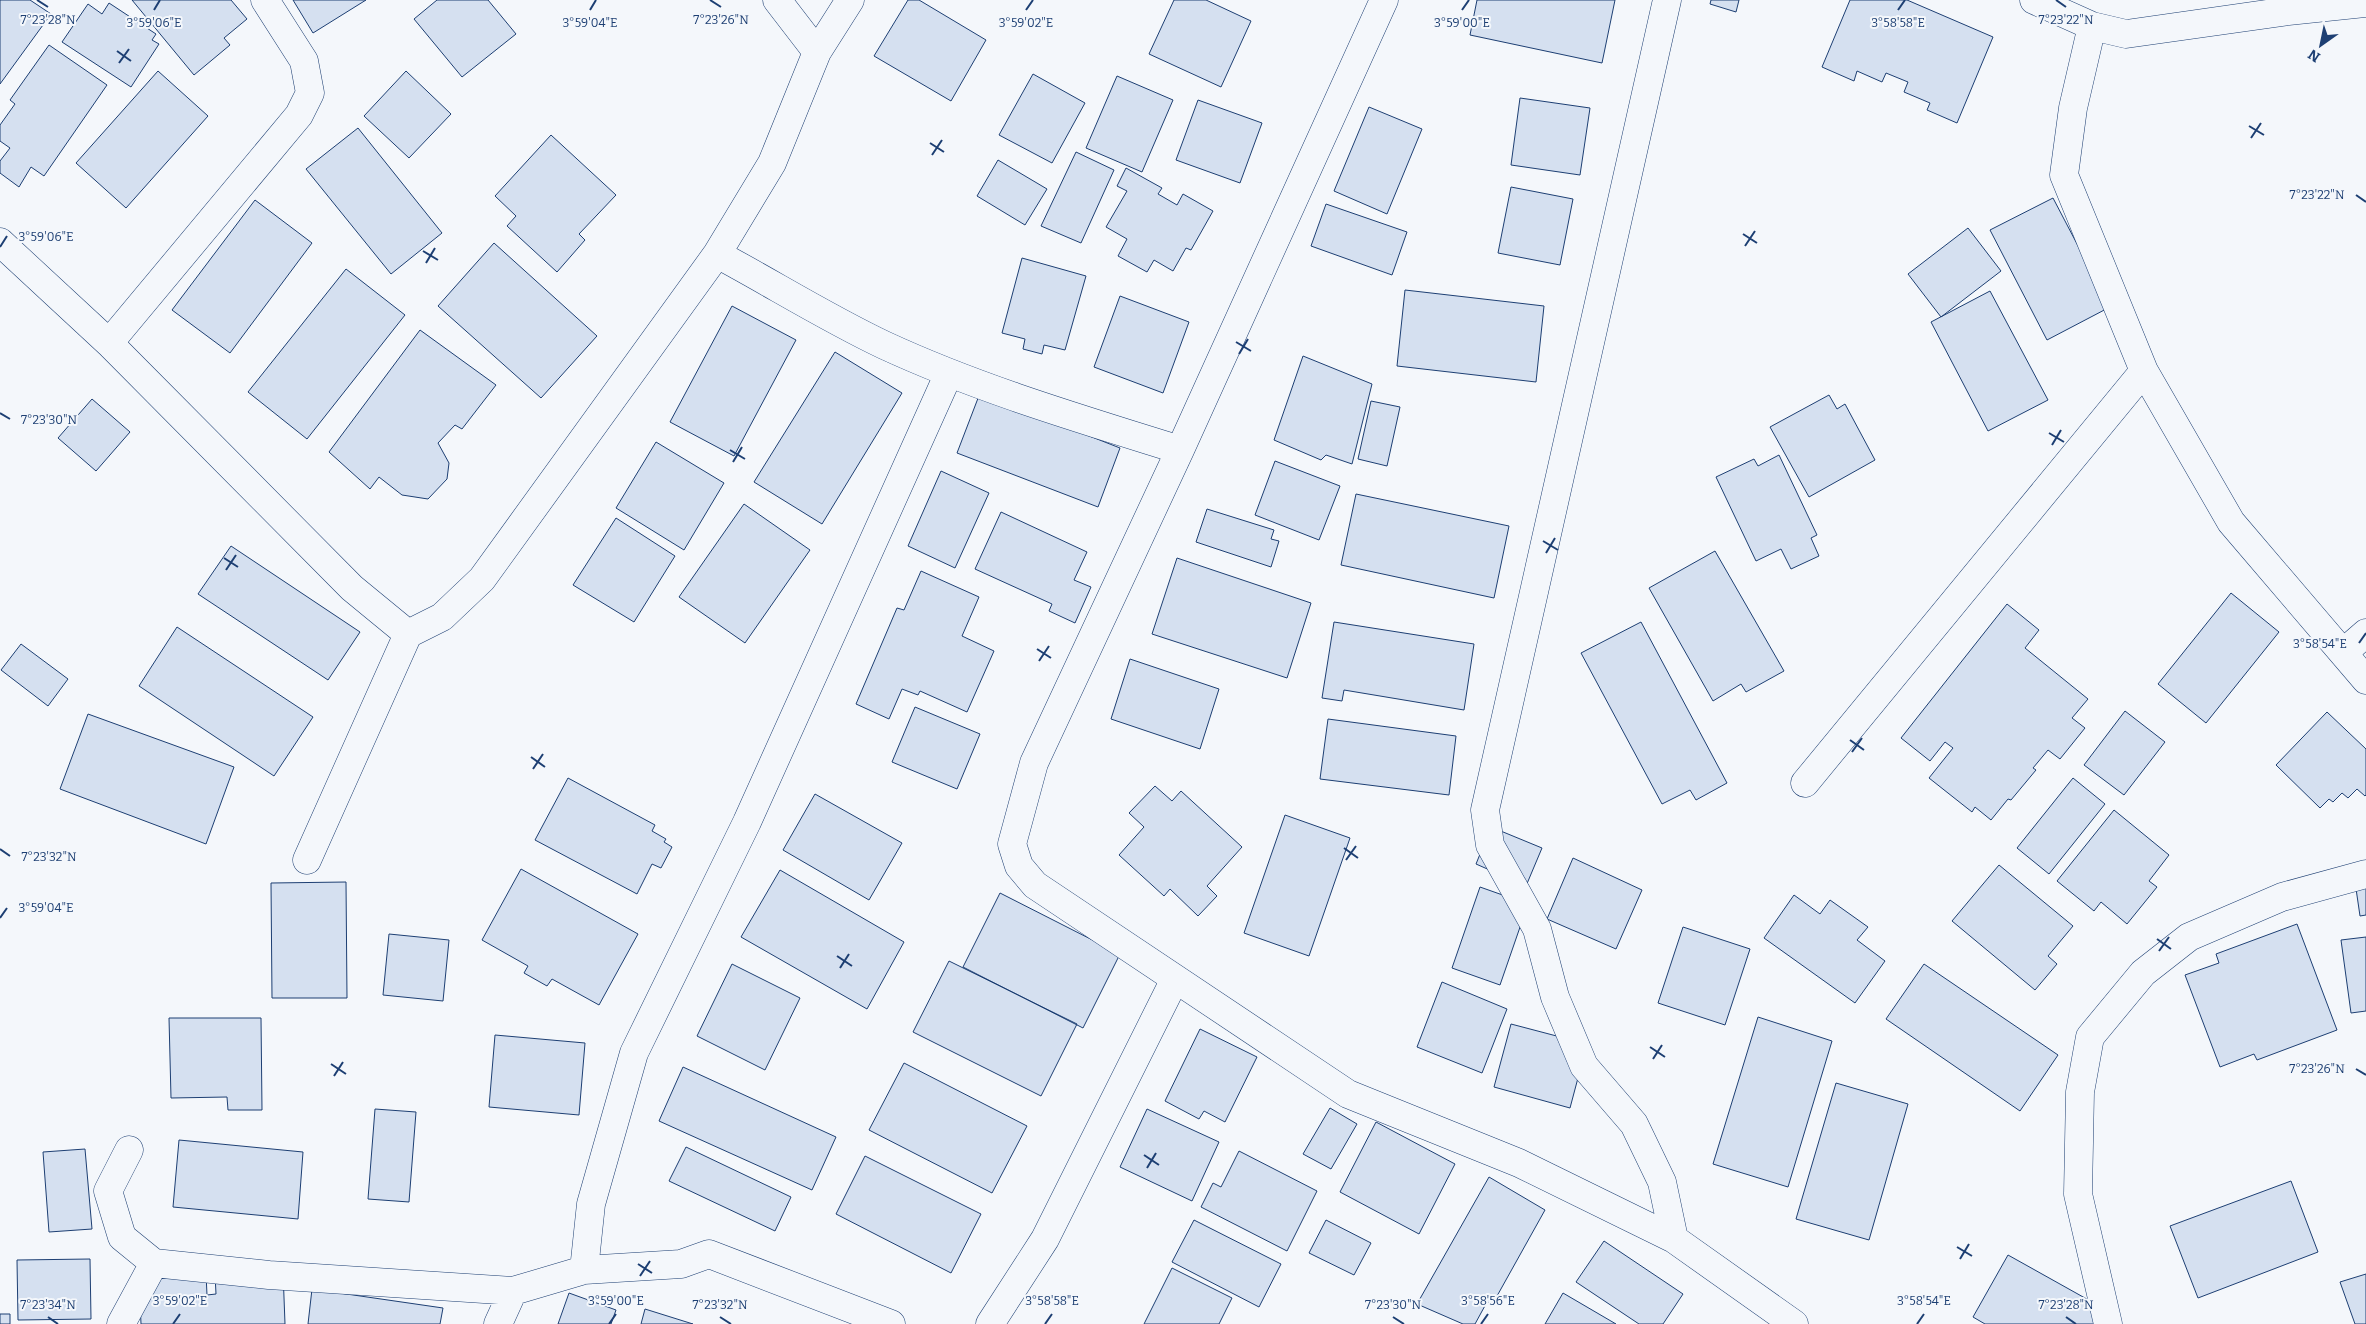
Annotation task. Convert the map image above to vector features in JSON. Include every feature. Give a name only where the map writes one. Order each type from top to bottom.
[{"type":"street","points":[[110,343],[299,114],[310,93],[304,61],[265,0]]},
{"type":"street","points":[[777,0],[816,52]]},
{"type":"street","points":[[307,860],[408,634],[442,618],[482,579],[717,254],[772,163],[816,52],[850,0]]},
{"type":"street","points":[[1384,0],[1180,450],[1034,763],[1012,844],[1019,866],[1035,885],[1348,1094],[1519,1163],[1674,1239],[1794,1324]]},
{"type":"street","points":[[1666,0],[1486,810],[1490,845],[1538,929],[1555,997],[1584,1066],[1634,1124],[1662,1182],[1674,1239]]},
{"type":"street","points":[[2034,0],[2092,26],[2126,34],[2288,10],[2366,3]]},
{"type":"street","points":[[2092,26],[2073,108],[2064,175],[2144,372],[2231,522],[2366,680]]},
{"type":"street","points":[[0,242],[110,343],[352,588],[408,634]]},
{"type":"street","points":[[717,254],[883,344],[949,373],[1035,404],[1180,450]]},
{"type":"street","points":[[1805,783],[2144,372]]},
{"type":"street","points":[[584,1270],[591,1204],[634,1052],[747,822],[949,373]]},
{"type":"street","points":[[2343,653],[2366,633]]},
{"type":"street","points":[[2108,1324],[2078,1194],[2080,1092],[2090,1036],[2143,973],[2189,937],[2282,897],[2366,874]]},
{"type":"street","points":[[990,1324],[1045,1239],[1175,979]]},
{"type":"street","points":[[129,1150],[108,1192],[122,1237],[154,1263],[269,1275],[513,1291],[584,1270],[681,1264],[710,1254],[891,1324]]},
{"type":"street","points":[[121,1324],[154,1263]]},
{"type":"street","points":[[498,1324],[513,1291]]},
{"type":"building","points":[[0,0],[30,0],[51,14],[0,84]]},
{"type":"building","points":[[132,0],[231,0],[247,19],[224,38],[230,45],[194,75]]},
{"type":"building","points":[[293,0],[366,0],[313,33]]},
{"type":"building","points":[[437,0],[488,0],[516,34],[462,77],[414,19]]},
{"type":"building","points":[[908,0],[919,0],[986,40],[951,101],[874,56]]},
{"type":"building","points":[[1174,0],[1206,0],[1251,21],[1221,87],[1149,54]]},
{"type":"building","points":[[1477,0],[1615,0],[1602,63],[1470,35]]},
{"type":"building","points":[[1711,0],[1739,0],[1736,12],[1710,4]]},
{"type":"building","points":[[1850,0],[1907,0],[1993,37],[1957,123],[1927,110],[1930,103],[1904,92],[1908,82],[1886,73],[1882,82],[1857,71],[1854,81],[1822,67]]},
{"type":"building","points":[[109,3],[156,34],[152,40],[159,44],[131,87],[62,42],[88,4],[102,14]]},
{"type":"building","points":[[49,45],[107,85],[44,176],[31,167],[19,187],[0,173],[0,161],[10,148],[0,141],[0,125],[15,104],[10,100]]},
{"type":"building","points":[[158,71],[208,116],[126,208],[76,163]]},
{"type":"building","points":[[406,71],[451,114],[409,158],[364,116]]},
{"type":"building","points":[[1033,74],[1085,103],[1052,163],[999,135]]},
{"type":"building","points":[[1117,76],[1173,100],[1142,172],[1086,148]]},
{"type":"building","points":[[1520,98],[1590,108],[1580,175],[1511,165]]},
{"type":"building","points":[[1198,100],[1262,123],[1240,183],[1176,160]]},
{"type":"building","points":[[1369,107],[1422,129],[1387,214],[1334,191]]},
{"type":"building","points":[[358,128],[442,233],[391,274],[306,169]]},
{"type":"building","points":[[551,135],[616,195],[579,234],[585,240],[557,272],[507,226],[516,216],[495,196]]},
{"type":"building","points":[[1076,152],[1114,170],[1081,243],[1041,226]]},
{"type":"building","points":[[998,160],[1047,189],[1025,225],[977,196]]},
{"type":"building","points":[[1126,168],[1162,188],[1158,194],[1177,205],[1183,194],[1213,211],[1191,250],[1186,248],[1173,271],[1154,260],[1147,272],[1118,256],[1127,239],[1106,227],[1127,191],[1117,186]]},
{"type":"building","points":[[1511,187],[1573,199],[1560,265],[1498,253]]},
{"type":"building","points":[[2053,198],[2110,307],[2047,340],[1990,230]]},
{"type":"building","points":[[255,200],[312,243],[230,353],[172,310]]},
{"type":"building","points":[[1326,204],[1407,232],[1392,275],[1311,246]]},
{"type":"building","points":[[1968,228],[2001,271],[1941,317],[1908,274]]},
{"type":"building","points":[[494,243],[597,336],[541,398],[438,306]]},
{"type":"building","points":[[1022,258],[1086,276],[1065,350],[1044,345],[1042,354],[1023,349],[1025,339],[1002,333]]},
{"type":"building","points":[[346,269],[405,315],[307,439],[248,392]]},
{"type":"building","points":[[1405,290],[1544,306],[1536,382],[1397,366]]},
{"type":"building","points":[[1990,291],[2048,400],[1988,431],[1931,322]]},
{"type":"building","points":[[1120,296],[1189,322],[1163,393],[1094,367]]},
{"type":"building","points":[[732,306],[796,340],[734,456],[670,422]]},
{"type":"building","points":[[420,330],[496,385],[462,429],[455,425],[438,443],[449,463],[447,479],[428,499],[402,495],[379,477],[370,489],[329,452]]},
{"type":"building","points":[[835,352],[902,393],[822,524],[754,482]]},
{"type":"building","points":[[1303,356],[1372,384],[1352,464],[1326,455],[1321,460],[1274,440]]},
{"type":"building","points":[[980,393],[1120,448],[1098,507],[957,453]]},
{"type":"building","points":[[1829,395],[1837,409],[1845,404],[1875,460],[1809,497],[1770,427]]},
{"type":"building","points":[[92,399],[130,432],[96,471],[58,438]]},
{"type":"building","points":[[1371,401],[1400,407],[1387,466],[1358,459]]},
{"type":"building","points":[[656,442],[724,483],[684,550],[616,508]]},
{"type":"building","points":[[1779,455],[1817,535],[1811,538],[1819,556],[1791,569],[1781,549],[1756,561],[1716,477],[1754,459],[1758,466]]},
{"type":"building","points":[[1275,461],[1340,486],[1319,540],[1255,515]]},
{"type":"building","points":[[941,471],[989,493],[955,568],[908,546]]},
{"type":"building","points":[[1356,494],[1509,526],[1494,598],[1341,565]]},
{"type":"building","points":[[744,504],[810,550],[745,643],[679,597]]},
{"type":"building","points":[[1207,509],[1274,530],[1271,539],[1279,541],[1271,567],[1196,542]]},
{"type":"building","points":[[1001,512],[1087,552],[1074,580],[1091,587],[1075,623],[1049,611],[1052,604],[975,569]]},
{"type":"building","points":[[616,518],[675,556],[634,622],[573,585]]},
{"type":"building","points":[[231,546],[360,632],[328,680],[198,594]]},
{"type":"building","points":[[1715,551],[1784,671],[1746,692],[1741,684],[1713,701],[1649,588]]},
{"type":"building","points":[[1177,558],[1311,603],[1287,678],[1152,634]]},
{"type":"building","points":[[921,571],[979,597],[962,636],[994,651],[967,712],[920,691],[918,695],[902,689],[889,719],[856,704],[897,608],[904,610]]},
{"type":"building","points":[[2231,593],[2279,632],[2206,723],[2158,684]]},
{"type":"building","points":[[2007,604],[2039,630],[2025,648],[2088,699],[2072,718],[2085,728],[2060,759],[2048,750],[2033,768],[2036,770],[1991,820],[1975,807],[1972,812],[1929,778],[1953,748],[1945,742],[1930,761],[1901,738]]},
{"type":"building","points":[[1334,622],[1474,644],[1464,710],[1344,690],[1342,701],[1322,698]]},
{"type":"building","points":[[1641,622],[1727,783],[1696,800],[1690,790],[1662,804],[1581,653]]},
{"type":"building","points":[[177,627],[313,717],[274,776],[139,686]]},
{"type":"building","points":[[21,644],[68,679],[48,706],[1,670]]},
{"type":"building","points":[[1130,659],[1219,689],[1200,749],[1111,719]]},
{"type":"building","points":[[915,707],[980,734],[957,789],[892,762]]},
{"type":"building","points":[[2125,711],[2165,742],[2124,795],[2084,765]]},
{"type":"building","points":[[2327,712],[2366,749],[2366,795],[2357,789],[2348,798],[2342,793],[2333,802],[2329,799],[2320,808],[2276,765]]},
{"type":"building","points":[[88,714],[234,767],[206,844],[60,789]]},
{"type":"building","points":[[1328,719],[1456,736],[1449,795],[1320,779]]},
{"type":"building","points":[[568,778],[655,825],[652,831],[666,839],[664,842],[672,847],[661,868],[652,864],[637,894],[535,840]]},
{"type":"building","points":[[2073,778],[2105,804],[2049,874],[2017,848]]},
{"type":"building","points":[[1155,786],[1172,801],[1181,791],[1242,847],[1207,886],[1217,896],[1198,916],[1170,889],[1164,896],[1119,855],[1144,827],[1129,813]]},
{"type":"building","points":[[815,794],[902,843],[869,900],[783,850]]},
{"type":"building","points":[[2114,810],[2169,855],[2149,881],[2157,887],[2127,924],[2101,902],[2094,911],[2057,881]]},
{"type":"building","points":[[1285,815],[1350,838],[1309,956],[1244,933]]},
{"type":"building","points":[[1491,827],[1542,848],[1526,886],[1476,864]]},
{"type":"building","points":[[1573,858],[1642,890],[1616,949],[1547,919]]},
{"type":"building","points":[[1999,865],[2073,926],[2048,956],[2057,964],[2035,990],[1952,921]]},
{"type":"building","points":[[521,869],[638,934],[599,1005],[552,979],[547,986],[524,973],[528,966],[482,940]]},
{"type":"building","points":[[780,870],[904,942],[867,1009],[741,937]]},
{"type":"building","points":[[2366,873],[2366,915],[2360,916],[2354,875]]},
{"type":"building","points":[[346,882],[347,998],[272,998],[271,883]]},
{"type":"building","points":[[1480,887],[1528,904],[1500,985],[1452,968]]},
{"type":"building","points":[[1000,893],[1120,954],[1083,1028],[963,967]]},
{"type":"building","points":[[1794,895],[1820,914],[1830,900],[1868,927],[1857,940],[1885,961],[1855,1003],[1764,938]]},
{"type":"building","points":[[2297,924],[2337,1030],[2257,1060],[2254,1054],[2220,1067],[2185,975],[2219,963],[2216,954]]},
{"type":"building","points":[[1683,927],[1750,949],[1725,1025],[1658,1003]]},
{"type":"building","points":[[389,934],[449,940],[443,1001],[383,995]]},
{"type":"building","points":[[2366,937],[2366,1011],[2351,1013],[2341,940]]},
{"type":"building","points":[[949,961],[1077,1024],[1041,1096],[913,1032]]},
{"type":"building","points":[[732,964],[800,998],[765,1070],[697,1036]]},
{"type":"building","points":[[1924,964],[2058,1055],[2020,1111],[1886,1019]]},
{"type":"building","points":[[1442,982],[1507,1009],[1482,1073],[1417,1047]]},
{"type":"building","points":[[1758,1017],[1832,1041],[1788,1187],[1713,1164]]},
{"type":"building","points":[[169,1018],[261,1018],[262,1110],[228,1110],[227,1097],[171,1098]]},
{"type":"building","points":[[1511,1024],[1587,1044],[1570,1108],[1494,1087]]},
{"type":"building","points":[[1200,1029],[1257,1057],[1225,1122],[1204,1111],[1199,1119],[1165,1101]]},
{"type":"building","points":[[495,1035],[585,1043],[579,1115],[489,1107]]},
{"type":"building","points":[[904,1063],[1027,1126],[992,1193],[869,1130]]},
{"type":"building","points":[[683,1067],[836,1137],[812,1190],[659,1121]]},
{"type":"building","points":[[1836,1083],[1908,1104],[1869,1240],[1796,1219]]},
{"type":"building","points":[[1330,1108],[1357,1124],[1331,1169],[1303,1154]]},
{"type":"building","points":[[375,1109],[416,1112],[409,1202],[368,1199]]},
{"type":"building","points":[[1147,1109],[1219,1142],[1192,1201],[1120,1167]]},
{"type":"building","points":[[1376,1122],[1455,1164],[1419,1234],[1340,1192]]},
{"type":"building","points":[[179,1140],[303,1152],[298,1219],[173,1207]]},
{"type":"building","points":[[686,1147],[791,1197],[775,1231],[669,1181]]},
{"type":"building","points":[[85,1149],[92,1229],[49,1232],[43,1152]]},
{"type":"building","points":[[1239,1151],[1317,1191],[1287,1251],[1201,1207],[1213,1183],[1221,1187]]},
{"type":"building","points":[[865,1156],[981,1214],[951,1273],[836,1214]]},
{"type":"building","points":[[1489,1177],[1545,1210],[1492,1305],[1487,1302],[1475,1324],[1463,1324],[1417,1304]]},
{"type":"building","points":[[2291,1181],[2318,1252],[2198,1298],[2170,1226]]},
{"type":"building","points":[[1194,1220],[1281,1264],[1259,1307],[1172,1262]]},
{"type":"building","points":[[1326,1220],[1371,1243],[1354,1275],[1309,1253]]},
{"type":"building","points":[[1604,1241],[1683,1294],[1663,1324],[1639,1324],[1576,1282]]},
{"type":"building","points":[[2008,1255],[2110,1312],[2104,1324],[1985,1324],[1973,1317]]},
{"type":"building","points":[[90,1259],[91,1319],[18,1320],[17,1260]]},
{"type":"building","points":[[1172,1268],[1232,1298],[1219,1324],[1144,1324]]},
{"type":"building","points":[[283,1271],[285,1324],[141,1324],[139,1277],[206,1274],[207,1295],[216,1294],[215,1274]]},
{"type":"building","points":[[2366,1274],[2366,1324],[2355,1324],[2340,1282]]},
{"type":"building","points":[[312,1289],[443,1308],[440,1324],[308,1324]]},
{"type":"building","points":[[569,1293],[616,1310],[611,1324],[558,1324]]},
{"type":"building","points":[[1563,1293],[1616,1324],[1545,1324]]},
{"type":"building","points":[[645,1309],[693,1324],[641,1324]]},
{"type":"building","points":[[0,1314],[10,1314],[10,1324],[0,1324]]}]
